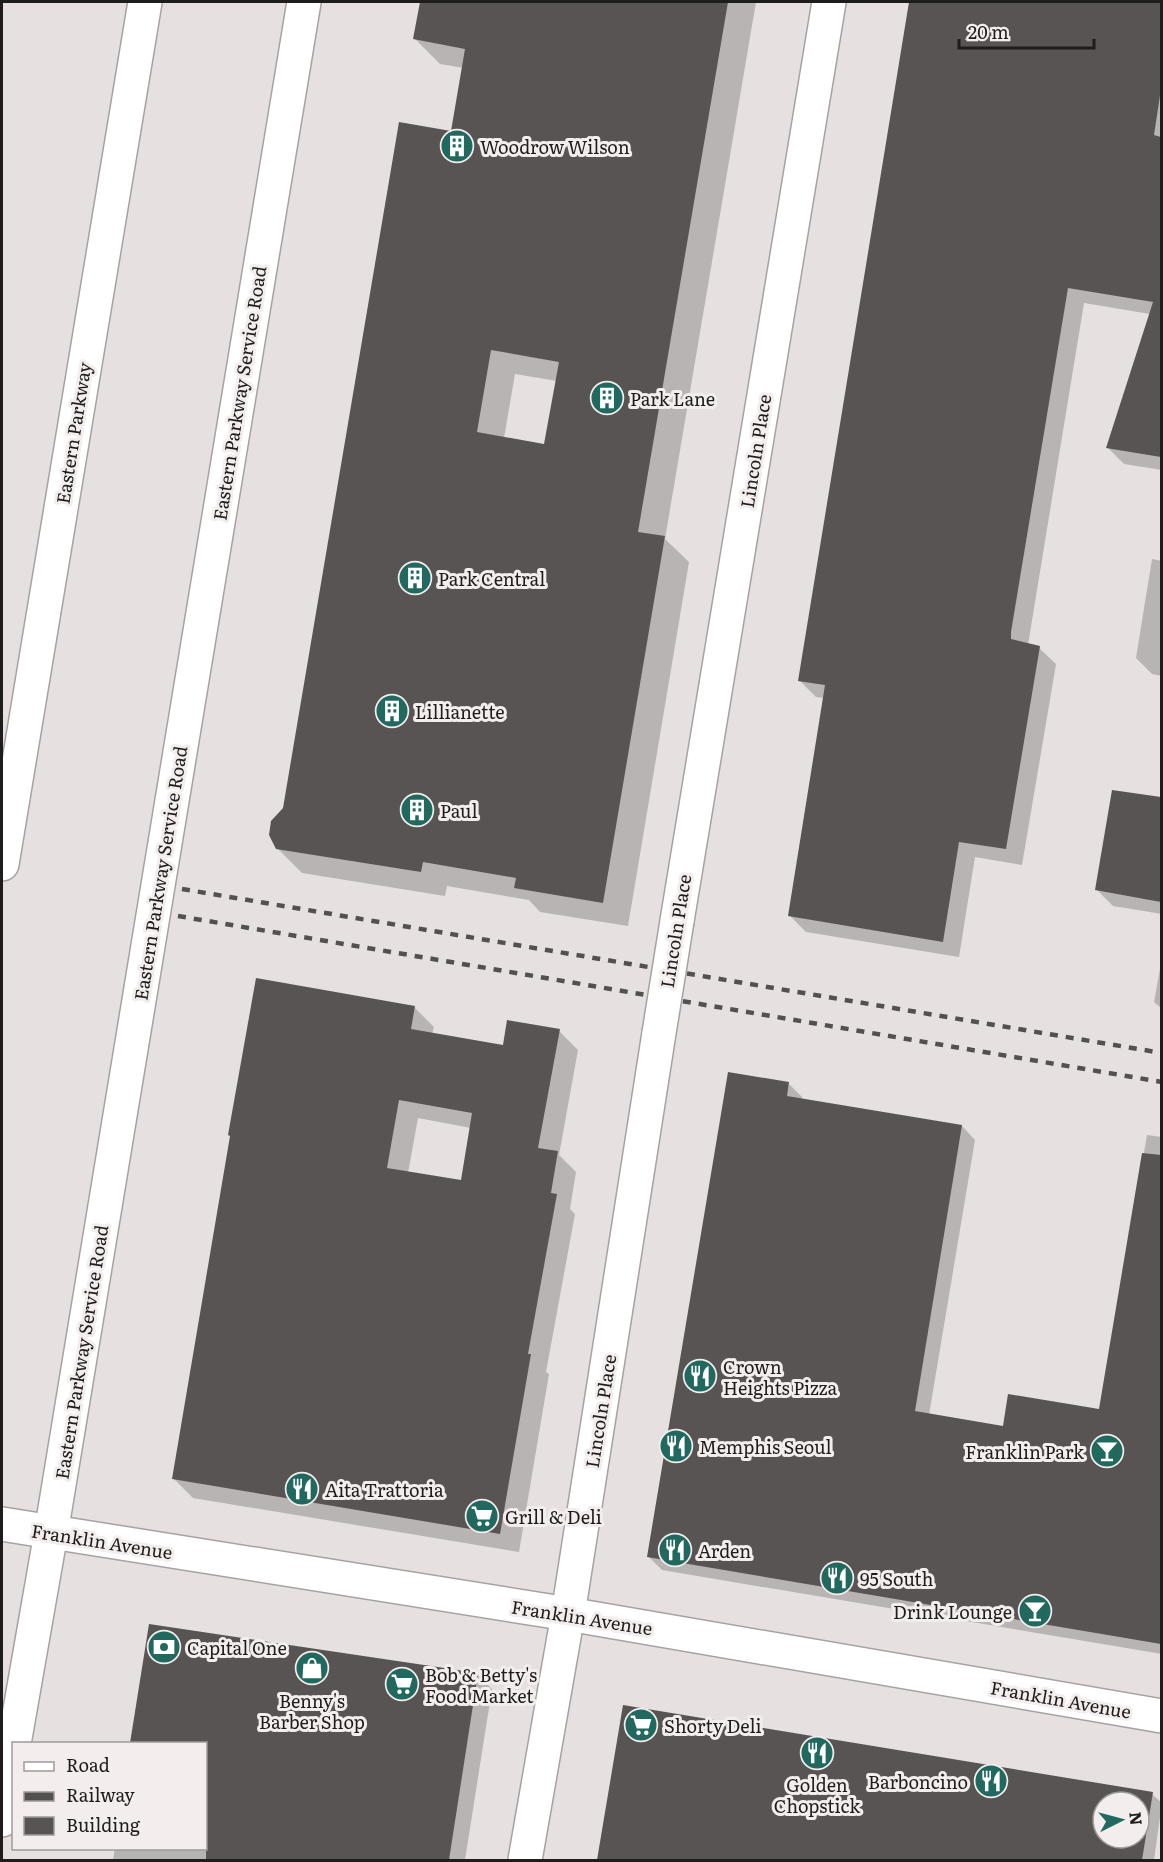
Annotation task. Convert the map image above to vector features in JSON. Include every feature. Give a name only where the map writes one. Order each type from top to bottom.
[{"type":"street","name":"Eastern Parkway","points":[[2,864],[145,2]]},
{"type":"street","name":"Eastern Parkway Service Road","points":[[14,1742],[51,1533],[304,2]]},
{"type":"street","name":"Lincoln Place","points":[[525,1860],[568,1614],[677,921],[829,2]]},
{"type":"street","name":"Franklin Avenue","points":[[2,1524],[568,1614],[1161,1716]]},
{"type":"street","points":[[2,1820],[12,1761]]},
{"type":"building","points":[[420,2],[728,2],[638,532],[665,536],[603,903],[514,888],[516,878],[423,862],[421,872],[276,849],[269,835],[271,821],[283,808],[399,122],[451,131],[465,49],[413,39]],"holes":[[[491,350],[559,362],[544,444],[477,432]]]},
{"type":"building","points":[[909,2],[1161,2],[1161,89],[1154,135],[1161,137],[1161,457],[1106,448],[1153,302],[1068,288],[1011,632],[1011,639],[1040,646],[1006,849],[959,842],[943,942],[788,916],[825,685],[798,681]]},
{"type":"building","points":[[1112,790],[1161,797],[1161,902],[1095,890]]},
{"type":"building","points":[[256,978],[415,1006],[411,1029],[503,1045],[507,1020],[560,1029],[538,1148],[558,1151],[551,1193],[557,1194],[528,1354],[531,1354],[500,1534],[172,1479],[230,1136],[228,1135]],"holes":[[[399,1100],[472,1113],[461,1180],[387,1168]]]},
{"type":"building","points":[[728,1072],[789,1082],[787,1096],[962,1125],[915,1411],[1003,1426],[1008,1394],[1099,1409],[1142,1153],[1161,1155],[1161,1644],[647,1557]]},
{"type":"building","points":[[149,1624],[478,1673],[449,1860],[206,1860],[207,1742],[130,1742]]},
{"type":"building","points":[[623,1705],[1141,1790],[1091,1790],[1091,1850],[1144,1850],[1142,1860],[597,1860]]},
{"type":"railway","points":[[182,889],[1162,1053]]},
{"type":"railway","points":[[178,916],[1162,1082]]},
{"type":"place","name":"Woodrow Wilson","points":[[457,146]]},
{"type":"place","name":"Park Lane","points":[[607,398]]},
{"type":"place","name":"Park Central","points":[[415,578]]},
{"type":"place","name":"Lillianette","points":[[392,711]]},
{"type":"place","name":"Paul","points":[[417,810]]},
{"type":"place","name":"Crown Heights Pizza","points":[[700,1376]]},
{"type":"place","name":"Memphis Seoul","points":[[676,1446]]},
{"type":"place","name":"Franklin Park","points":[[1107,1451]]},
{"type":"place","name":"Aita Trattoria","points":[[302,1489]]},
{"type":"place","name":"Grill & Deli","points":[[482,1516]]},
{"type":"place","name":"Arden","points":[[675,1550]]},
{"type":"place","name":"95 South","points":[[837,1578]]},
{"type":"place","name":"Drink Lounge","points":[[1035,1611]]},
{"type":"place","name":"Capital One","points":[[164,1647]]},
{"type":"place","name":"Benny's Barber Shop","points":[[312,1668]]},
{"type":"place","name":"Bob & Betty's Food Market","points":[[402,1684]]},
{"type":"place","name":"Shorty Deli","points":[[641,1725]]},
{"type":"place","name":"Golden Chopstick","points":[[817,1753]]},
{"type":"place","name":"Barboncino","points":[[991,1781]]}]
